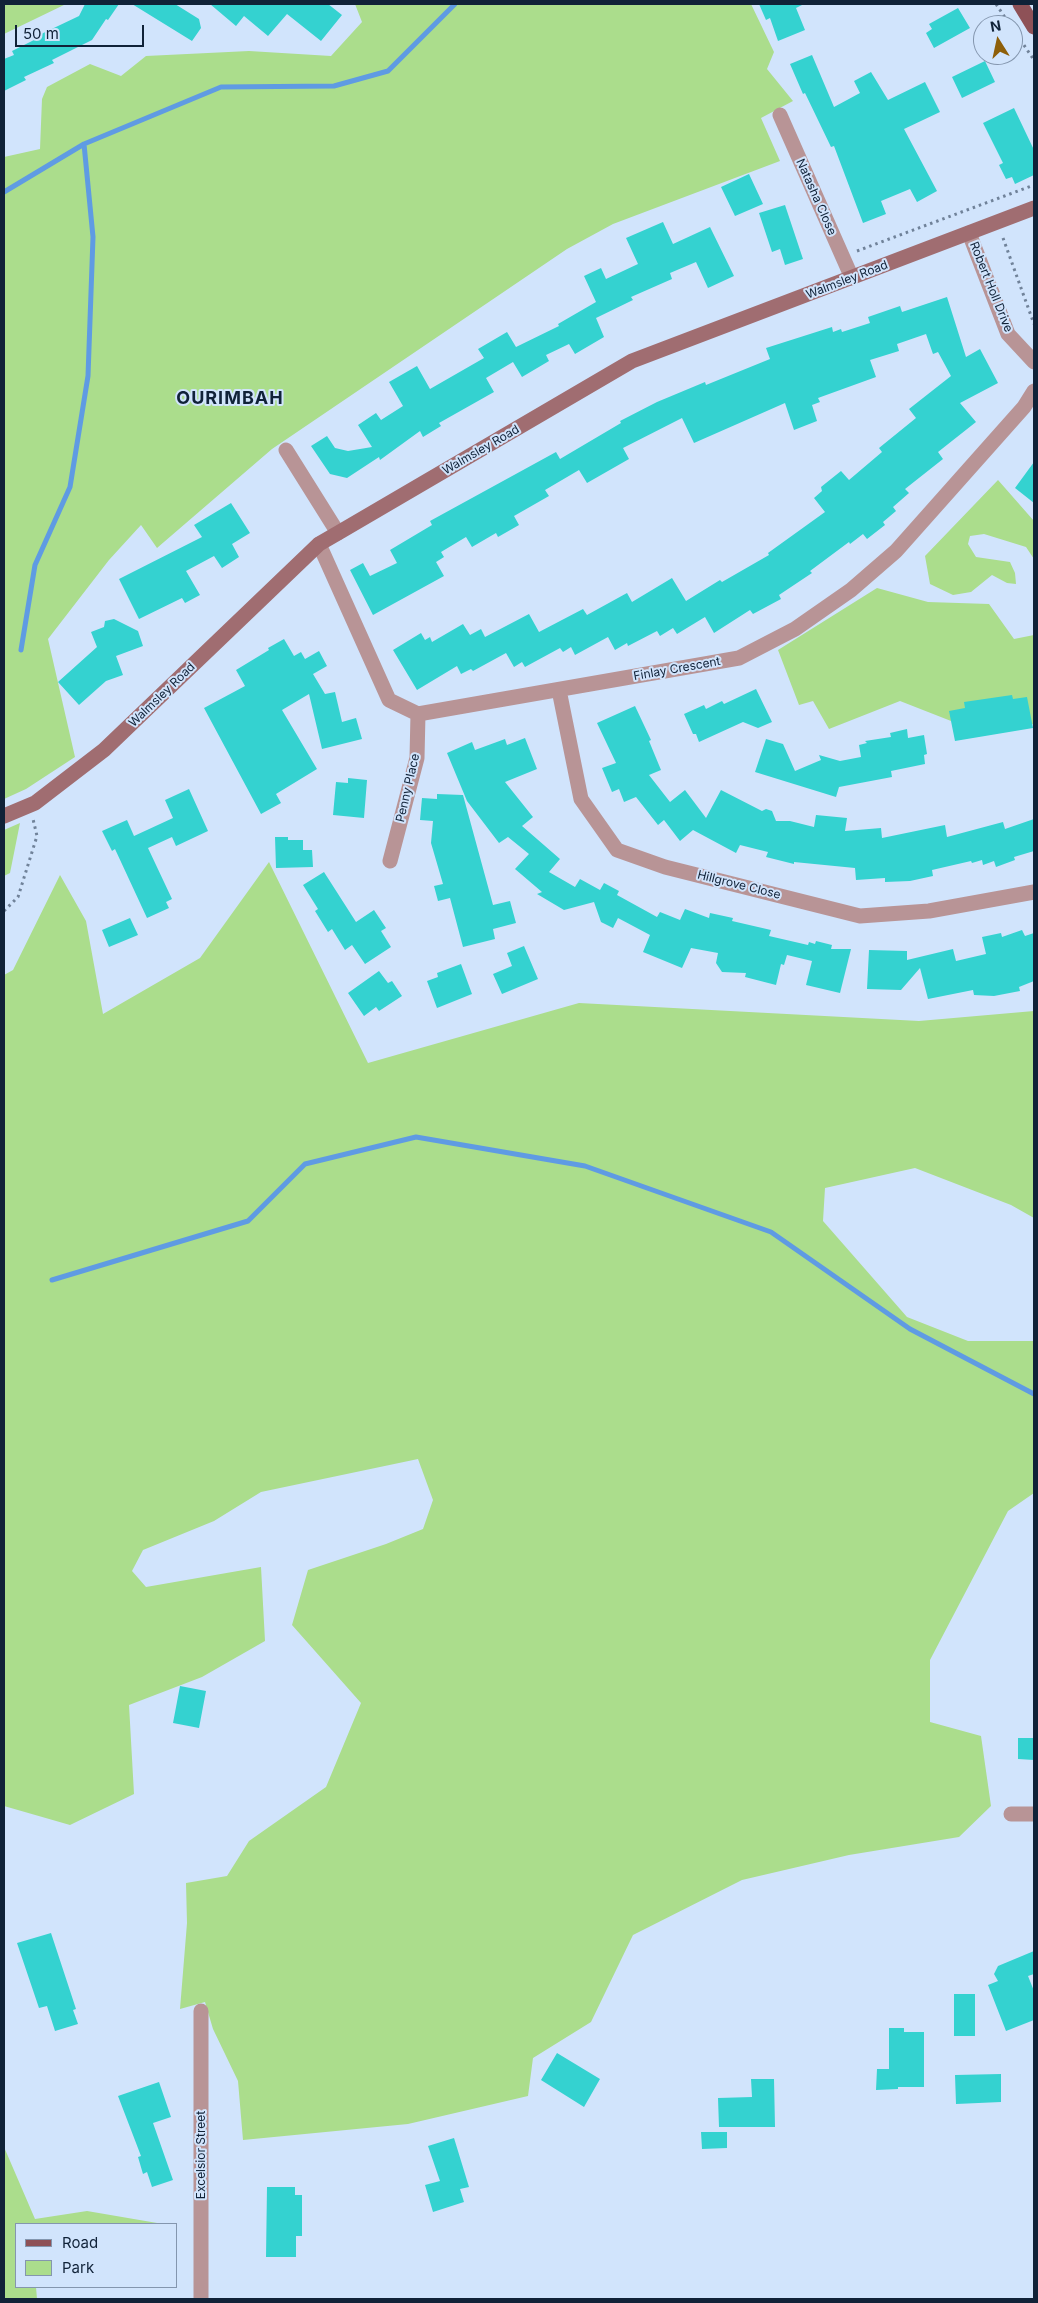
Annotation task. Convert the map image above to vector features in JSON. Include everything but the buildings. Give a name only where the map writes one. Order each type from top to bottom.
[{"type":"main road","points":[[1020,4],[1034,27]]},
{"type":"street","name":"Natasha Close","points":[[780,115],[852,278]]},
{"type":"street","name":"Walmsley Road","points":[[4,816],[30,805],[104,750],[319,544],[632,361],[1034,208]]},
{"type":"street","name":"Robert Holl Drive","points":[[969,233],[1008,334],[1034,362]]},
{"type":"street","name":"Finlay Crescent","points":[[418,714],[739,658],[795,630],[851,590],[896,551],[1017,414],[1034,391]]},
{"type":"street","points":[[286,450],[338,533]]},
{"type":"street","points":[[319,544],[389,700],[418,714]]},
{"type":"street","name":"Hillgrove Close","points":[[559,690],[581,799],[617,850],[665,867],[860,916],[929,911],[1034,892]]},
{"type":"street","name":"Penny Place","points":[[390,861],[417,758],[418,714]]},
{"type":"street","points":[[1011,1814],[1034,1814]]},
{"type":"street","name":"Excelsior Street","points":[[201,2011],[201,2299]]},
{"type":"path","points":[[996,4],[1003,15]]},
{"type":"path","points":[[1023,44],[1034,60]]},
{"type":"path","points":[[843,256],[1034,185]]},
{"type":"path","points":[[1010,235],[1002,238],[1034,324]]},
{"type":"path","points":[[4,911],[18,897],[37,836],[30,805]]},
{"type":"green space","points":[[4,4],[66,4],[4,34]]},
{"type":"green space","points":[[355,4],[751,4],[774,52],[767,69],[793,101],[761,118],[780,161],[613,224],[567,249],[272,449],[157,548],[141,525],[109,560],[48,639],[75,757],[26,789],[4,799],[4,157],[40,149],[42,99],[47,87],[90,64],[121,76],[146,56],[249,51],[331,56],[362,22]]},
{"type":"green space","points":[[998,480],[1034,521],[1034,559],[1026,547],[984,534],[970,536],[968,544],[976,557],[1010,562],[1015,573],[1016,584],[1007,583],[992,575],[971,592],[953,595],[930,584],[925,556]]},
{"type":"green space","points":[[877,588],[928,602],[989,604],[1014,639],[1034,635],[1034,724],[974,730],[900,701],[829,729],[813,701],[799,705],[778,650]]},
{"type":"green space","points":[[20,823],[10,873],[4,876],[4,830]]},
{"type":"green space","points":[[269,862],[368,1063],[579,1003],[919,1021],[1034,1011],[1034,1218],[1011,1205],[915,1168],[825,1188],[823,1221],[907,1317],[968,1341],[1034,1341],[1034,1493],[1008,1511],[930,1660],[930,1722],[981,1736],[991,1806],[959,1837],[849,1855],[742,1880],[633,1935],[591,2022],[533,2058],[528,2096],[408,2124],[243,2140],[238,2081],[213,2029],[205,2002],[180,2009],[187,1923],[186,1883],[227,1876],[249,1841],[326,1787],[361,1703],[292,1625],[308,1570],[386,1544],[423,1529],[433,1500],[418,1459],[261,1492],[214,1521],[143,1550],[132,1571],[146,1587],[261,1567],[265,1641],[202,1677],[129,1705],[134,1794],[70,1825],[4,1806],[4,975],[13,970],[60,875],[86,921],[103,1014],[200,958]]},
{"type":"green space","points":[[4,2147],[35,2219],[87,2211],[157,2223],[15,2223],[15,2288],[36,2288],[37,2299],[4,2299]]},
{"type":"waterway","points":[[4,192],[84,144],[221,87],[334,86],[388,71],[455,4]]},
{"type":"waterway","points":[[21,650],[35,565],[70,487],[88,376],[93,237],[84,144]]},
{"type":"waterway","points":[[52,1280],[248,1221],[305,1164],[416,1137],[585,1166],[771,1232],[910,1329],[1034,1394]]},
{"type":"district","name":"OURIMBAH","points":[[230,399]]}]
